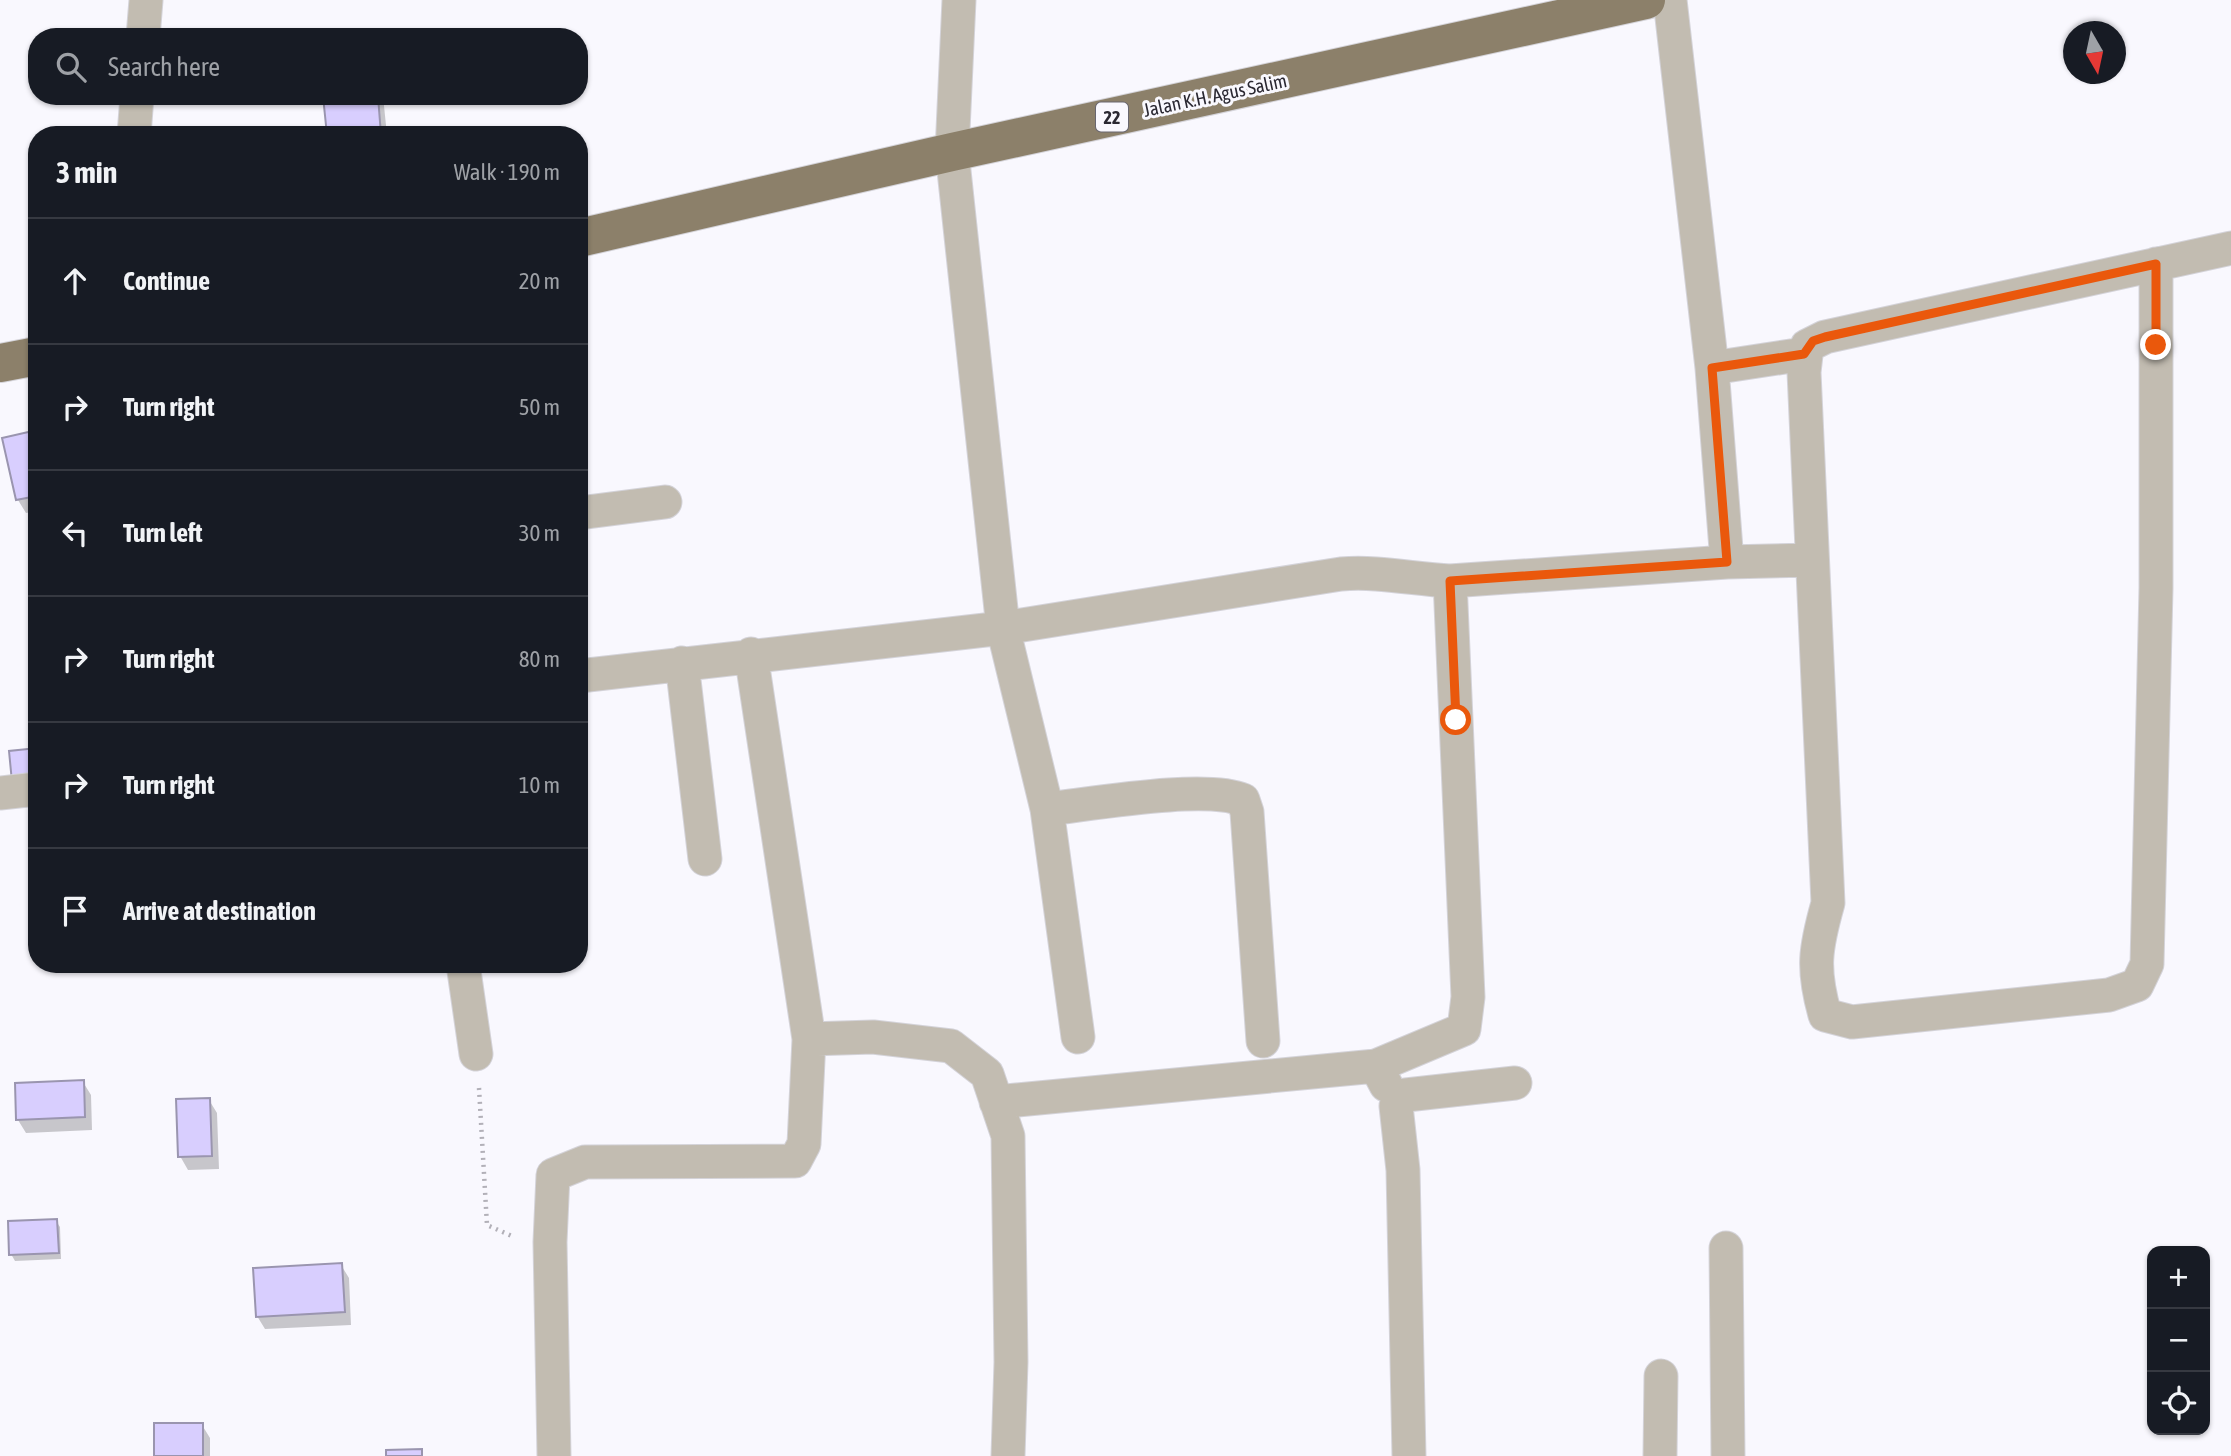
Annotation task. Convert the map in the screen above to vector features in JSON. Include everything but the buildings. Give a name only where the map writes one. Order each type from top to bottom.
[{"type":"highway","name":"Jalan K.H. Agus Salim","points":[[588,236],[952,152],[1646,0]]},
{"type":"highway","points":[[0,363],[28,358]]},
{"type":"street","points":[[144,28],[146,0]]},
{"type":"street","points":[[959,0],[952,152],[1003,628],[1047,808],[1078,1037]]},
{"type":"street","points":[[1670,0],[1712,368],[1727,562]]},
{"type":"street","points":[[135,126],[136,105]]},
{"type":"street","points":[[2156,264],[2152,793],[2147,964],[2137,985],[2109,995],[1852,1022],[1825,1015],[1815,980],[1817,942],[1828,903],[1804,354],[1813,341],[1825,337],[2156,264],[2231,248]]},
{"type":"street","points":[[1712,368],[1804,354]]},
{"type":"street","points":[[588,512],[665,502]]},
{"type":"street","points":[[588,675],[751,654],[1003,628],[1369,571],[1412,579],[1450,581],[1727,562],[1812,560]]},
{"type":"street","points":[[996,1102],[1376,1066],[1464,1029],[1468,997],[1450,581]]},
{"type":"street","points":[[554,1456],[550,1242],[553,1175],[585,1162],[795,1161],[804,1144],[809,1039],[751,654]]},
{"type":"street","points":[[682,663],[705,859]]},
{"type":"street","points":[[0,793],[28,790]]},
{"type":"street","points":[[1047,808],[1198,794],[1231,795],[1243,800],[1247,812],[1263,1041]]},
{"type":"street","points":[[464,973],[476,1054]]},
{"type":"street","points":[[809,1039],[873,1037],[950,1046],[987,1074],[1008,1136],[1011,1336],[1008,1456]]},
{"type":"street","points":[[1376,1066],[1396,1106],[1403,1170],[1409,1456]]},
{"type":"street","points":[[1396,1106],[1406,1096],[1516,1083]]},
{"type":"street","points":[[1726,1248],[1728,1456]]},
{"type":"street","points":[[1660,1456],[1661,1376]]},
{"type":"path","points":[[476,1054],[487,1225],[518,1238],[550,1242]]},
{"type":"route","points":[[1456,720],[1450,581],[1727,562],[1712,368],[1804,354],[1813,341],[1825,337],[2156,264],[2156,345]]}]
